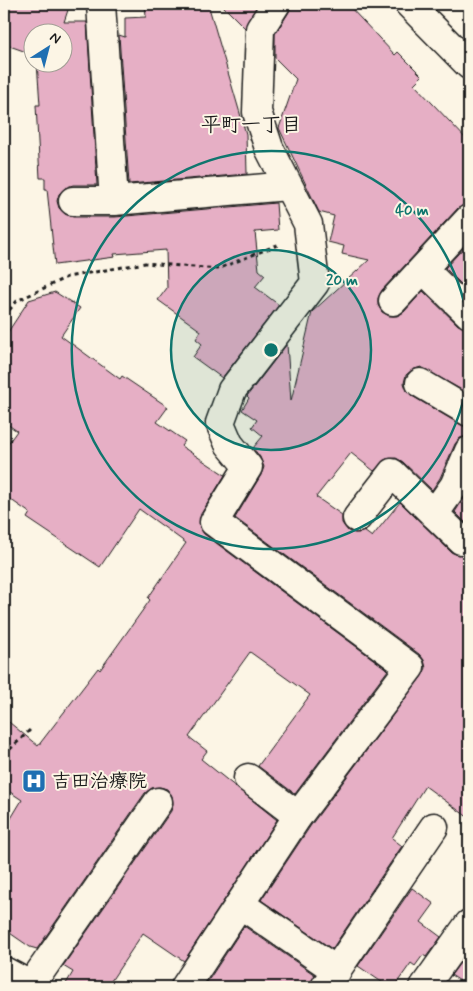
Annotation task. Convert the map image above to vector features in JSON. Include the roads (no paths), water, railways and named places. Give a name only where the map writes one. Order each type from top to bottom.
[{"type":"street","points":[[101,4],[114,201]]},
{"type":"street","points":[[185,987],[298,816],[410,668],[214,522],[248,467],[229,444],[220,423],[232,390],[315,283],[308,224],[269,148],[257,112],[260,28],[276,4]]},
{"type":"street","points":[[410,4],[469,65]]},
{"type":"street","points":[[73,201],[114,201],[288,186]]},
{"type":"street","points":[[394,301],[469,220]]},
{"type":"street","points":[[424,270],[469,314]]},
{"type":"street","points":[[420,383],[469,412]]},
{"type":"street","points":[[434,514],[454,486],[469,451]]},
{"type":"street","points":[[357,518],[392,473],[461,540]]},
{"type":"street","points":[[248,778],[298,816]]},
{"type":"street","points":[[4,971],[33,986],[158,802]]},
{"type":"street","points":[[240,904],[331,979],[434,827]]},
{"type":"street","points":[[426,986],[469,924]]},
{"type":"place","name":"吉田治療院","points":[[34,781]]},
{"type":"district","name":"平町一丁目","points":[[251,125]]}]
